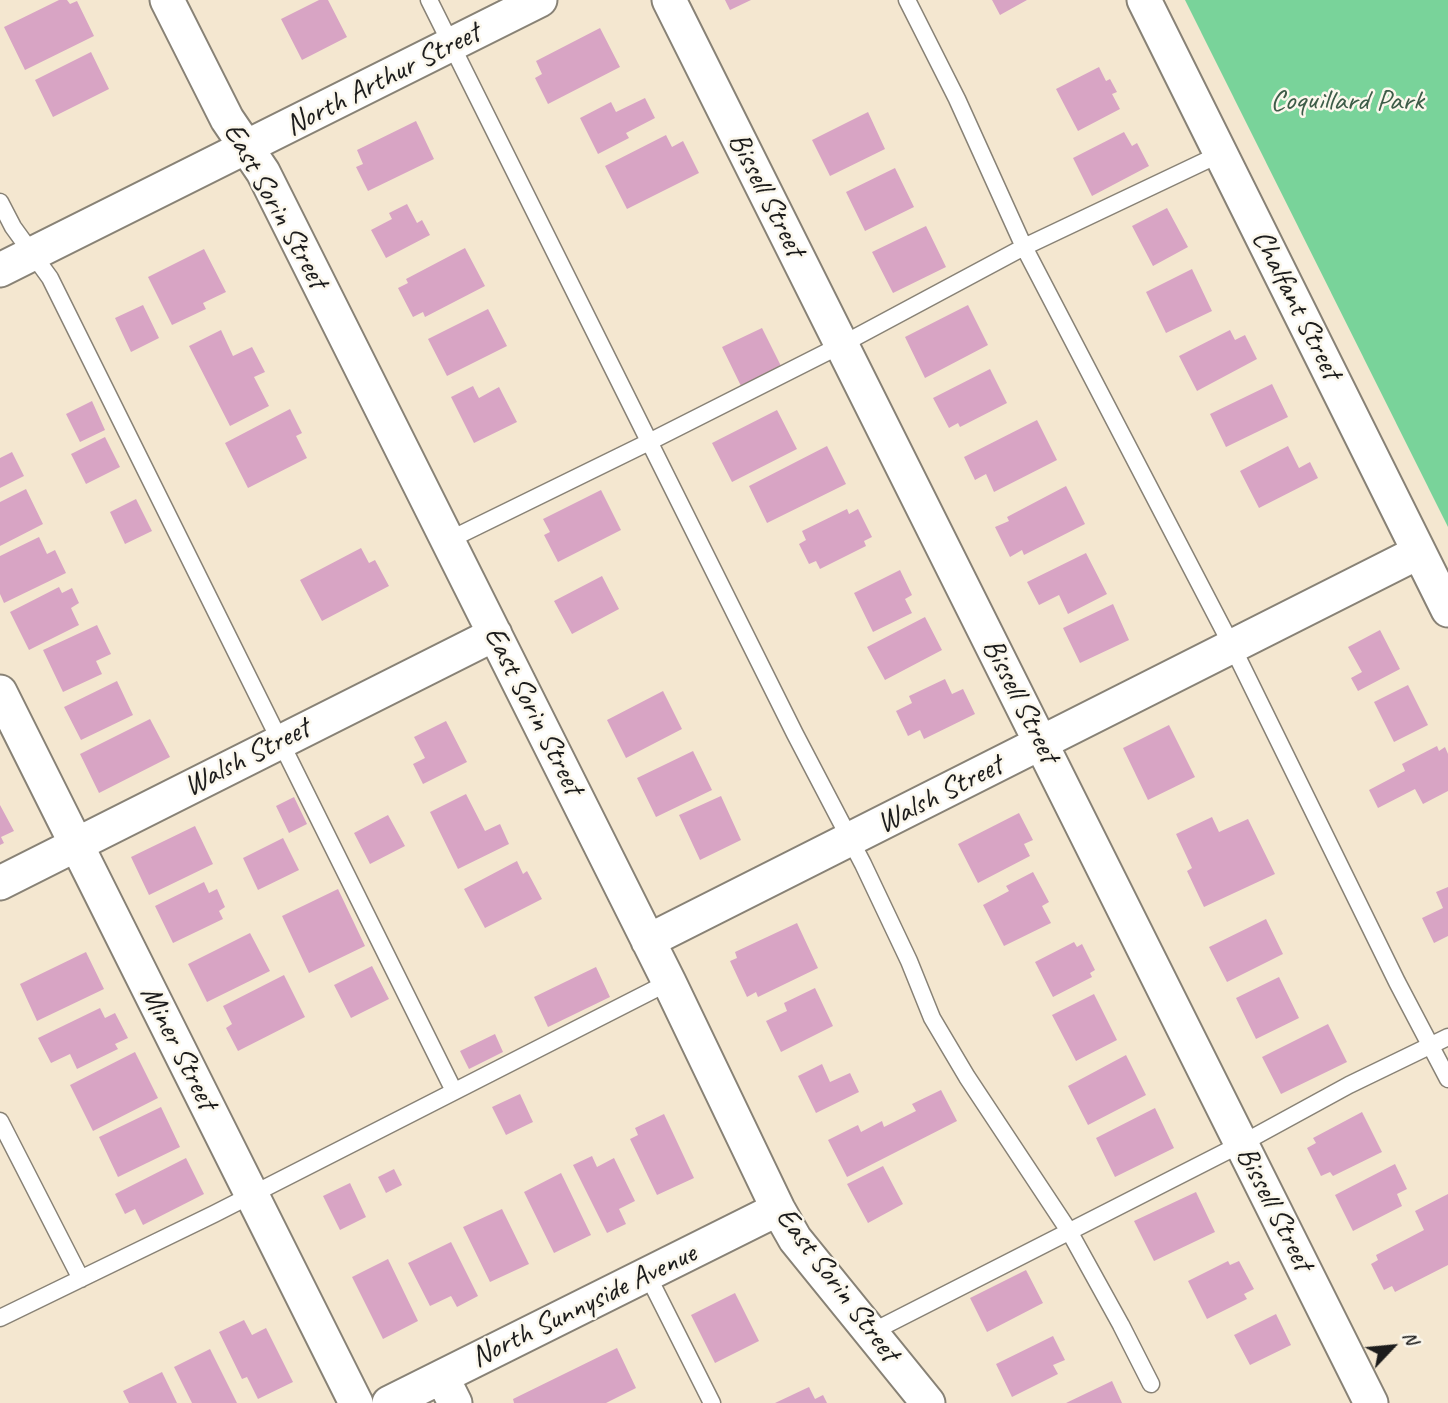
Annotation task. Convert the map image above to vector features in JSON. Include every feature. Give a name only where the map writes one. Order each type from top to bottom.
[{"type":"street","name":"East Sorin Street","points":[[167,0],[227,119],[263,172],[648,941],[778,1209],[795,1239],[928,1403]]},
{"type":"street","name":"North Arthur Street","points":[[0,270],[540,0]]},
{"type":"street","name":"Bissell Street","points":[[669,0],[1371,1403]]},
{"type":"street","name":"Chalfant Street","points":[[1144,0],[1448,611]]},
{"type":"street","name":"Walsh Street","points":[[648,941],[1419,552]]},
{"type":"street","name":"Walsh Street","points":[[0,883],[495,634]]},
{"type":"street","name":"Miner Street","points":[[0,692],[356,1403]]},
{"type":"street","name":"North Sunnyside Avenue","points":[[389,1403],[449,1390],[648,1276],[778,1209]]},
{"type":"lane","points":[[429,0],[795,734],[852,840],[932,1018],[967,1077],[1069,1231],[1151,1384]]},
{"type":"lane","points":[[907,0],[957,99],[1024,247],[1232,646],[1397,982],[1448,1079]]},
{"type":"lane","points":[[447,541],[841,345],[1024,247],[1220,154]]},
{"type":"lane","points":[[0,202],[13,227],[50,278],[454,1091]]},
{"type":"lane","points":[[0,1318],[251,1195],[668,982]]},
{"type":"lane","points":[[870,1333],[1241,1144],[1349,1085],[1448,1038]]},
{"type":"lane","points":[[0,1121],[81,1279]]},
{"type":"lane","points":[[648,1276],[712,1403]]},
{"type":"green space","name":"Coquillard Park","points":[[1185,0],[1448,0],[1448,527]]},
{"type":"building","points":[[59,0],[67,0],[70,4],[77,1],[94,36],[25,70],[4,27]]},
{"type":"building","points":[[319,0],[328,0],[347,37],[302,60],[281,19]]},
{"type":"building","points":[[725,0],[751,0],[730,10]]},
{"type":"building","points":[[992,0],[1027,0],[1000,15]]},
{"type":"building","points":[[600,28],[620,67],[548,104],[535,78],[542,74],[536,61]]},
{"type":"building","points":[[91,52],[109,89],[53,117],[35,80]]},
{"type":"building","points":[[1099,67],[1106,81],[1110,79],[1117,92],[1112,94],[1120,109],[1078,131],[1056,89]]},
{"type":"building","points":[[645,98],[655,118],[626,133],[629,138],[598,154],[580,118],[611,102],[616,112]]},
{"type":"building","points":[[868,112],[885,149],[830,176],[812,140]]},
{"type":"building","points":[[416,121],[434,159],[368,191],[356,167],[363,164],[357,150]]},
{"type":"building","points":[[1124,132],[1132,146],[1137,143],[1149,166],[1092,196],[1073,158]]},
{"type":"building","points":[[666,135],[672,147],[683,141],[699,173],[627,209],[605,166]]},
{"type":"building","points":[[895,168],[914,207],[865,231],[846,192]]},
{"type":"building","points":[[407,204],[417,223],[422,220],[430,235],[386,258],[371,230],[392,219],[389,213]]},
{"type":"building","points":[[1167,208],[1188,247],[1153,266],[1132,226]]},
{"type":"building","points":[[926,226],[946,267],[893,293],[872,252]]},
{"type":"building","points":[[465,248],[485,286],[425,317],[423,312],[413,317],[398,288],[408,283],[406,279]]},
{"type":"building","points":[[204,249],[226,292],[203,303],[206,309],[172,325],[148,277]]},
{"type":"building","points":[[1192,269],[1212,311],[1166,333],[1146,292]]},
{"type":"building","points":[[143,305],[159,338],[131,352],[115,318]]},
{"type":"building","points":[[968,305],[988,345],[925,378],[905,337]]},
{"type":"building","points":[[488,309],[507,346],[447,376],[428,339]]},
{"type":"building","points":[[762,328],[781,366],[741,386],[722,347]]},
{"type":"building","points":[[221,330],[233,356],[252,347],[265,372],[254,377],[269,406],[230,426],[189,346]]},
{"type":"building","points":[[1230,330],[1235,340],[1245,335],[1257,359],[1197,391],[1179,356]]},
{"type":"building","points":[[990,369],[1007,403],[960,427],[958,423],[949,428],[933,398]]},
{"type":"building","points":[[1272,384],[1288,417],[1226,447],[1210,414]]},
{"type":"building","points":[[473,386],[479,398],[499,387],[517,422],[474,443],[451,397]]},
{"type":"building","points":[[92,401],[105,430],[80,442],[66,414]]},
{"type":"building","points":[[290,409],[302,433],[296,436],[307,458],[248,488],[225,443]]},
{"type":"building","points":[[777,410],[797,449],[732,482],[712,443]]},
{"type":"building","points":[[1037,420],[1057,460],[994,492],[986,474],[975,480],[964,457]]},
{"type":"building","points":[[105,437],[120,467],[86,484],[71,454]]},
{"type":"building","points":[[827,446],[846,484],[767,523],[749,486]]},
{"type":"building","points":[[1288,446],[1299,468],[1310,462],[1318,478],[1259,508],[1240,471]]},
{"type":"building","points":[[12,452],[24,476],[0,488],[0,458]]},
{"type":"building","points":[[1066,486],[1085,524],[1024,555],[1022,550],[1010,557],[995,527],[1009,521],[1007,517]]},
{"type":"building","points":[[26,489],[43,524],[0,546],[0,502]]},
{"type":"building","points":[[601,490],[621,530],[558,562],[544,535],[550,532],[543,519]]},
{"type":"building","points":[[136,499],[152,531],[125,544],[110,512]]},
{"type":"building","points":[[847,509],[849,514],[858,509],[872,537],[864,541],[866,546],[820,569],[816,561],[809,564],[799,544],[806,540],[802,531]]},
{"type":"building","points":[[39,537],[47,554],[55,550],[66,573],[4,603],[0,594],[0,556]]},
{"type":"building","points":[[361,548],[369,563],[375,560],[389,586],[322,621],[300,580]]},
{"type":"building","points":[[1086,553],[1107,594],[1068,614],[1059,595],[1039,605],[1027,582]]},
{"type":"building","points":[[900,570],[912,595],[905,599],[912,613],[873,632],[854,593]]},
{"type":"building","points":[[602,576],[619,609],[572,634],[554,601]]},
{"type":"building","points":[[59,587],[62,593],[72,588],[79,603],[71,608],[79,625],[29,650],[10,612]]},
{"type":"building","points":[[1113,604],[1129,640],[1080,663],[1063,628]]},
{"type":"building","points":[[925,617],[942,650],[885,680],[867,647]]},
{"type":"building","points":[[97,625],[111,654],[96,661],[102,674],[63,692],[43,650]]},
{"type":"building","points":[[1380,630],[1400,669],[1358,691],[1351,678],[1362,672],[1348,647]]},
{"type":"building","points":[[945,679],[952,694],[963,689],[975,714],[924,739],[920,730],[908,736],[896,711],[912,703],[909,696]]},
{"type":"building","points":[[117,681],[133,715],[81,740],[64,707]]},
{"type":"building","points":[[1408,685],[1428,725],[1394,742],[1374,702]]},
{"type":"building","points":[[663,691],[682,729],[626,758],[607,720]]},
{"type":"building","points":[[150,719],[170,757],[99,793],[80,754]]},
{"type":"building","points":[[446,721],[467,762],[423,784],[413,764],[425,758],[414,737]]},
{"type":"building","points":[[1169,725],[1195,777],[1148,800],[1123,748]]},
{"type":"building","points":[[1437,746],[1439,751],[1445,747],[1448,754],[1448,791],[1423,804],[1415,789],[1378,808],[1369,790],[1405,771],[1402,764]]},
{"type":"building","points":[[693,751],[712,790],[656,817],[637,778]]},
{"type":"building","points":[[466,794],[485,831],[500,824],[509,844],[458,869],[430,812]]},
{"type":"building","points":[[721,796],[741,840],[700,860],[679,815]]},
{"type":"building","points":[[294,797],[307,824],[289,833],[276,806]]},
{"type":"building","points":[[0,805],[14,831],[1,837],[4,843],[0,845]]},
{"type":"building","points":[[1019,813],[1033,840],[1024,844],[1030,856],[978,883],[958,844]]},
{"type":"building","points":[[388,815],[405,846],[370,864],[354,833]]},
{"type":"building","points":[[1212,817],[1219,832],[1248,819],[1275,874],[1204,907],[1187,871],[1192,868],[1176,834]]},
{"type":"building","points":[[195,826],[213,864],[149,895],[131,857]]},
{"type":"building","points":[[283,838],[299,870],[258,890],[243,858]]},
{"type":"building","points":[[517,861],[523,874],[527,871],[542,899],[485,928],[464,889]]},
{"type":"building","points":[[1033,872],[1049,902],[1042,906],[1051,923],[1004,946],[983,905],[1009,891],[1006,886]]},
{"type":"building","points":[[204,882],[209,893],[217,889],[225,907],[219,911],[223,919],[173,943],[155,906]]},
{"type":"building","points":[[1448,887],[1448,936],[1434,943],[1422,918],[1443,908],[1436,892]]},
{"type":"building","points":[[338,889],[365,946],[309,973],[282,916]]},
{"type":"building","points":[[1266,919],[1283,954],[1227,982],[1209,947]]},
{"type":"building","points":[[797,923],[818,968],[758,997],[756,992],[747,997],[730,961],[737,958],[735,952]]},
{"type":"building","points":[[250,933],[270,971],[207,1002],[188,964]]},
{"type":"building","points":[[1074,942],[1077,947],[1082,944],[1095,970],[1090,973],[1092,977],[1053,997],[1035,962]]},
{"type":"building","points":[[86,952],[104,989],[37,1021],[20,984]]},
{"type":"building","points":[[372,966],[389,999],[351,1018],[334,985]]},
{"type":"building","points":[[596,967],[610,997],[548,1027],[534,997]]},
{"type":"building","points":[[284,975],[305,1017],[238,1051],[226,1028],[232,1024],[223,1006]]},
{"type":"building","points":[[1279,977],[1299,1018],[1256,1039],[1236,998]]},
{"type":"building","points":[[815,988],[833,1026],[781,1052],[766,1021],[787,1011],[784,1003]]},
{"type":"building","points":[[1094,994],[1117,1040],[1076,1061],[1052,1015]]},
{"type":"building","points":[[100,1008],[105,1018],[115,1013],[128,1038],[115,1044],[118,1049],[77,1069],[70,1054],[51,1063],[38,1038]]},
{"type":"building","points":[[1328,1024],[1347,1062],[1281,1094],[1262,1057]]},
{"type":"building","points":[[495,1034],[503,1052],[469,1069],[460,1051]]},
{"type":"building","points":[[135,1052],[158,1098],[93,1131],[70,1085]]},
{"type":"building","points":[[1126,1055],[1146,1095],[1088,1125],[1068,1086]]},
{"type":"building","points":[[822,1064],[830,1082],[850,1073],[859,1092],[816,1113],[798,1076]]},
{"type":"building","points":[[941,1090],[957,1121],[847,1177],[828,1140],[858,1125],[861,1132],[882,1121],[884,1127],[916,1111],[912,1104]]},
{"type":"building","points":[[520,1094],[533,1122],[506,1135],[492,1107]]},
{"type":"building","points":[[161,1107],[180,1147],[118,1177],[99,1137]]},
{"type":"building","points":[[1155,1108],[1174,1148],[1115,1177],[1096,1138]]},
{"type":"building","points":[[1362,1112],[1382,1152],[1333,1176],[1330,1172],[1321,1176],[1307,1148],[1316,1143],[1313,1138]]},
{"type":"building","points":[[664,1114],[694,1178],[657,1195],[630,1139],[638,1135],[635,1128]]},
{"type":"building","points":[[592,1156],[597,1167],[614,1158],[635,1201],[619,1209],[626,1224],[607,1233],[573,1165]]},
{"type":"building","points":[[186,1158],[204,1194],[143,1225],[135,1209],[125,1214],[115,1194]]},
{"type":"building","points":[[1395,1164],[1407,1189],[1397,1194],[1402,1206],[1353,1231],[1335,1195]]},
{"type":"building","points":[[883,1166],[903,1204],[868,1223],[847,1184]]},
{"type":"building","points":[[394,1169],[402,1185],[386,1193],[378,1177]]},
{"type":"building","points":[[561,1173],[591,1235],[554,1253],[524,1192]]},
{"type":"building","points":[[350,1183],[366,1217],[340,1230],[323,1196]]},
{"type":"building","points":[[1196,1192],[1215,1232],[1154,1261],[1134,1221]]},
{"type":"building","points":[[1448,1194],[1448,1265],[1395,1292],[1392,1286],[1384,1290],[1371,1264],[1378,1260],[1376,1255],[1424,1230],[1415,1211]]},
{"type":"building","points":[[502,1209],[529,1264],[490,1282],[463,1227]]},
{"type":"building","points":[[451,1242],[478,1296],[457,1307],[451,1296],[430,1306],[408,1263]]},
{"type":"building","points":[[388,1259],[418,1321],[383,1339],[352,1277]]},
{"type":"building","points":[[1228,1261],[1230,1265],[1239,1261],[1254,1289],[1244,1294],[1247,1299],[1207,1319],[1188,1281]]},
{"type":"building","points":[[1026,1270],[1043,1303],[987,1332],[970,1298]]},
{"type":"building","points":[[735,1293],[759,1341],[715,1363],[691,1315]]},
{"type":"building","points":[[1276,1314],[1291,1345],[1250,1365],[1234,1335]]},
{"type":"building","points":[[244,1320],[252,1335],[266,1328],[293,1382],[258,1399],[247,1377],[242,1379],[219,1332]]},
{"type":"building","points":[[1053,1336],[1065,1360],[1053,1365],[1058,1374],[1012,1397],[996,1364]]},
{"type":"building","points":[[617,1348],[636,1388],[606,1403],[514,1403],[513,1399]]},
{"type":"building","points":[[210,1349],[237,1403],[192,1403],[174,1367]]},
{"type":"building","points":[[162,1372],[177,1403],[129,1403],[123,1391]]},
{"type":"building","points":[[1112,1381],[1122,1403],[1066,1403]]},
{"type":"building","points":[[809,1387],[815,1399],[823,1395],[827,1403],[775,1403]]}]
